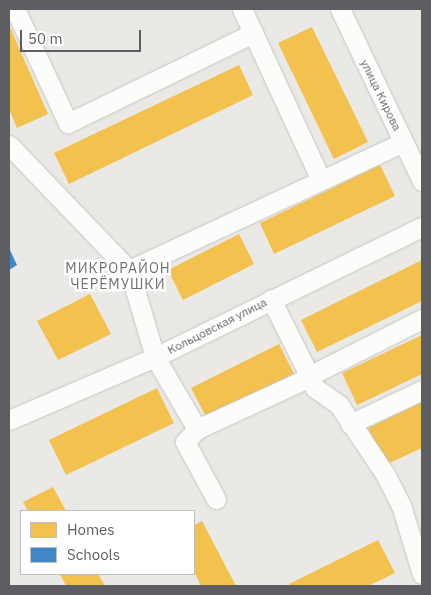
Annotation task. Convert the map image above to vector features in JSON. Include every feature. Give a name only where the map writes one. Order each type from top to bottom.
[{"type":"street","points":[[15,9],[68,123],[253,33]]},
{"type":"street","points":[[242,9],[321,180]]},
{"type":"street","name":"улица Кирова","points":[[340,9],[422,181]]},
{"type":"street","points":[[129,270],[403,142]]},
{"type":"street","points":[[9,145],[129,270],[155,357],[197,429]]},
{"type":"street","name":"Кольцовская улица","points":[[9,420],[155,357],[422,227]]},
{"type":"street","points":[[271,299],[315,388],[339,405],[384,474],[401,505],[422,574]]},
{"type":"street","points":[[216,500],[185,442],[197,429],[310,376],[422,319]]},
{"type":"street","points":[[350,424],[422,390]]},
{"type":"building: Homes","points":[[9,25],[48,114],[17,128],[9,109]]},
{"type":"building: Homes","points":[[312,27],[368,142],[334,159],[278,43]]},
{"type":"building: Homes","points":[[239,65],[253,95],[69,184],[54,153]]},
{"type":"building: Homes","points":[[380,165],[395,196],[274,254],[260,223]]},
{"type":"building: Homes","points":[[239,234],[254,264],[183,300],[168,270]]},
{"type":"building: Homes","points":[[422,260],[422,301],[317,352],[301,320]]},
{"type":"building: Homes","points":[[90,294],[111,334],[58,360],[37,321]]},
{"type":"building: Homes","points":[[422,335],[422,374],[357,405],[342,373]]},
{"type":"building: Homes","points":[[279,344],[294,374],[207,419],[191,388]]},
{"type":"building: Homes","points":[[157,388],[174,423],[66,475],[49,440]]},
{"type":"building: Homes","points":[[422,402],[422,448],[385,465],[368,428]]},
{"type":"building: Homes","points":[[53,487],[65,510],[27,510],[23,502]]},
{"type":"building: Homes","points":[[202,521],[236,586],[201,586],[195,573],[195,524]]},
{"type":"building: Homes","points":[[378,540],[395,573],[368,586],[291,586],[289,584]]},
{"type":"building: Homes","points":[[60,575],[99,575],[105,586],[66,586]]},
{"type":"building: Schools","points":[[9,248],[17,265],[9,270]]},
{"type":"district","name":"МИКРОРАЙОН ЧЕРЁМУШКИ","points":[[118,276]]}]
